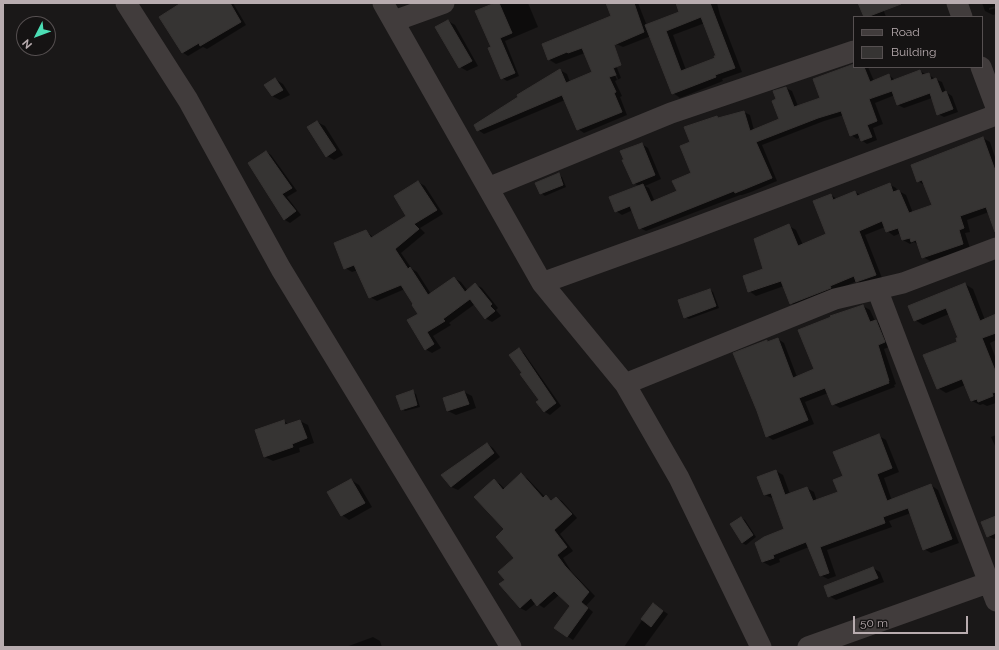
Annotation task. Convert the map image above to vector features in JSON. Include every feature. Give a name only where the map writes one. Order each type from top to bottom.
[{"type":"street","points":[[126,3],[188,100],[281,269],[511,647]]},
{"type":"street","points":[[383,3],[542,283],[626,384],[680,478],[761,647]]},
{"type":"street","points":[[394,21],[444,3]]},
{"type":"street","points":[[488,188],[671,113],[853,51]]},
{"type":"street","points":[[981,68],[996,107]]},
{"type":"street","points":[[542,283],[996,114]]},
{"type":"street","points":[[626,384],[835,299],[903,283],[996,248]]},
{"type":"street","points":[[808,647],[994,588],[877,289]]},
{"type":"building","points":[[181,3],[230,3],[241,22],[200,46],[199,43],[182,53],[159,17]]},
{"type":"building","points":[[495,3],[499,3],[512,33],[500,38],[515,73],[501,79],[488,48],[491,47],[475,11]]},
{"type":"building","points":[[606,3],[634,3],[644,32],[614,45],[621,65],[613,68],[616,75],[609,77],[616,92],[614,93],[622,112],[577,130],[562,95],[477,131],[474,125],[518,97],[517,95],[560,69],[566,83],[592,72],[582,48],[568,53],[567,52],[548,60],[542,44],[611,16]]},
{"type":"building","points":[[676,3],[710,3],[735,68],[672,94],[645,25],[679,12]],"holes":[[[701,17],[716,56],[714,56],[715,58],[681,71],[666,31]]]},
{"type":"building","points":[[858,3],[901,3],[870,16],[864,16]]},
{"type":"building","points":[[448,20],[472,61],[459,68],[435,27]]},
{"type":"building","points":[[853,64],[853,68],[864,68],[870,82],[889,74],[891,81],[920,70],[922,75],[929,73],[931,80],[936,78],[942,93],[946,91],[953,109],[937,115],[930,93],[897,105],[892,91],[869,99],[877,121],[867,125],[872,137],[861,141],[858,133],[850,136],[841,111],[818,118],[756,142],[772,178],[735,193],[734,191],[639,229],[630,206],[615,212],[609,197],[643,184],[651,202],[677,191],[672,181],[691,173],[680,146],[690,142],[684,127],[717,116],[718,118],[744,111],[750,131],[779,119],[772,101],[776,99],[773,91],[786,87],[794,107],[820,98],[813,79]]},
{"type":"building","points":[[275,78],[283,90],[272,96],[264,85]]},
{"type":"building","points":[[317,121],[336,150],[326,157],[307,127]]},
{"type":"building","points":[[983,137],[996,173],[995,232],[986,207],[960,216],[964,228],[959,230],[963,244],[922,258],[916,240],[911,242],[910,238],[902,240],[898,228],[886,232],[882,221],[859,231],[876,275],[856,282],[854,276],[830,286],[831,288],[790,304],[781,281],[748,292],[743,276],[763,269],[754,239],[789,224],[798,246],[826,234],[813,201],[831,194],[833,200],[855,191],[857,196],[890,183],[893,192],[899,190],[909,213],[932,205],[922,180],[917,182],[911,165]]},
{"type":"building","points":[[642,143],[655,175],[633,184],[622,160],[624,160],[620,151]]},
{"type":"building","points":[[266,151],[292,188],[282,194],[296,211],[284,220],[248,163]]},
{"type":"building","points":[[559,173],[563,185],[540,194],[535,183]]},
{"type":"building","points":[[418,181],[437,210],[414,224],[419,229],[395,249],[408,269],[410,267],[428,295],[454,277],[465,292],[475,283],[492,304],[490,306],[495,311],[485,319],[470,299],[443,319],[445,321],[427,332],[434,344],[425,350],[407,320],[418,314],[401,285],[369,298],[354,265],[344,269],[334,243],[366,230],[371,238],[406,216],[394,196]]},
{"type":"building","points":[[965,283],[980,321],[996,314],[996,333],[982,338],[996,373],[996,392],[992,393],[993,396],[978,402],[977,399],[971,401],[962,379],[937,389],[923,355],[957,342],[956,338],[958,338],[946,308],[914,321],[908,306]]},
{"type":"building","points":[[710,289],[716,306],[684,318],[678,300]]},
{"type":"building","points":[[863,305],[870,322],[876,320],[885,342],[878,345],[889,383],[832,405],[825,388],[799,398],[808,420],[766,437],[733,353],[767,340],[767,342],[778,338],[793,378],[814,369],[798,330],[831,317],[830,316]]},
{"type":"building","points":[[519,348],[556,403],[544,412],[536,402],[539,400],[520,374],[522,373],[509,355]]},
{"type":"building","points":[[413,390],[417,405],[401,410],[396,396]]},
{"type":"building","points":[[464,391],[469,404],[447,411],[443,398]]},
{"type":"building","points":[[284,420],[285,425],[300,420],[307,438],[292,444],[293,447],[264,457],[255,430]]},
{"type":"building","points":[[879,434],[892,468],[877,474],[887,501],[931,484],[952,539],[923,550],[908,508],[883,517],[885,523],[820,547],[829,573],[820,576],[806,542],[773,555],[774,558],[762,562],[755,543],[764,537],[784,529],[771,493],[764,495],[757,477],[776,470],[785,495],[807,487],[813,501],[838,492],[833,480],[843,476],[833,452]]},
{"type":"building","points":[[487,443],[494,453],[451,487],[441,475]]},
{"type":"building","points":[[521,473],[543,498],[546,495],[551,501],[556,497],[572,514],[554,530],[567,547],[557,555],[589,592],[581,602],[588,608],[567,637],[554,628],[570,606],[554,591],[537,606],[531,598],[520,608],[499,584],[505,580],[498,572],[514,558],[496,537],[504,529],[474,497],[494,479],[503,490]]},
{"type":"building","points":[[351,479],[365,503],[341,516],[327,492]]},
{"type":"building","points":[[996,516],[996,533],[987,537],[981,522]]},
{"type":"building","points":[[741,517],[753,535],[742,543],[730,524]]},
{"type":"building","points":[[873,567],[878,578],[828,597],[824,586]]},
{"type":"building","points":[[653,603],[663,611],[651,627],[641,619]]}]
